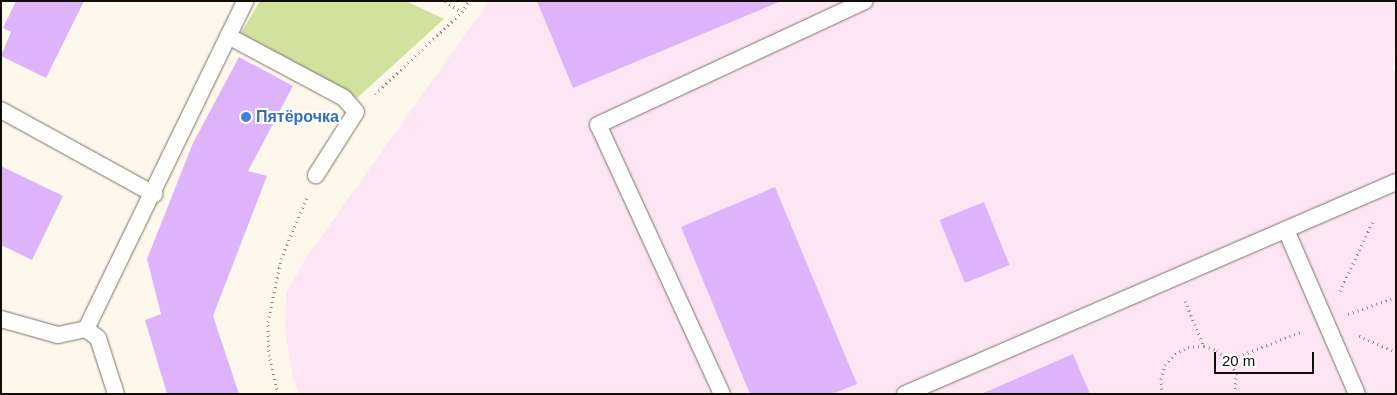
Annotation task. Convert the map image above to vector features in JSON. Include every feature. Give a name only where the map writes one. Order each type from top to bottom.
[{"type":"lane","points":[[86,329],[154,194],[245,1]]},
{"type":"lane","points":[[722,394],[598,125],[865,1]]},
{"type":"lane","points":[[228,36],[344,98],[356,112],[316,176]]},
{"type":"lane","points":[[1,110],[154,194]]},
{"type":"lane","points":[[905,394],[1393,184]]},
{"type":"lane","points":[[1286,230],[1357,394]]},
{"type":"lane","points":[[1,319],[58,335],[86,329],[98,338],[116,394]]},
{"type":"path","points":[[445,1],[462,12]]},
{"type":"path","points":[[356,112],[462,12],[469,1]]},
{"type":"path","points":[[278,394],[270,356],[268,322],[281,259],[316,176]]},
{"type":"path","points":[[1393,184],[1326,322],[1396,352]]},
{"type":"path","points":[[1176,277],[1204,346]]},
{"type":"path","points":[[1162,394],[1161,379],[1165,365],[1175,354],[1188,347],[1204,346],[1217,350],[1229,360],[1236,373],[1235,394]]},
{"type":"shaded area","points":[[489,1],[1396,2],[1396,42],[1392,69],[1396,70],[1396,394],[299,394],[292,374],[285,330],[286,293],[306,258]]},
{"type":"green space","points":[[260,1],[406,1],[444,19],[357,98],[241,33]]},
{"type":"building","points":[[16,1],[84,1],[46,78],[1,56],[11,32],[3,28]]},
{"type":"building","points":[[537,1],[779,1],[779,2],[573,88]]},
{"type":"building","points":[[239,57],[293,86],[248,171],[267,176],[213,316],[239,394],[167,394],[145,320],[161,314],[147,259],[193,143]]},
{"type":"building","points":[[1,166],[63,196],[32,260],[1,245]]},
{"type":"building","points":[[775,187],[857,384],[832,394],[750,394],[681,227]]},
{"type":"building","points":[[984,202],[1009,265],[965,283],[939,220]]},
{"type":"building","points":[[1073,354],[1090,394],[981,394]]},
{"type":"place","name":"Пятёрочка","points":[[246,117]]}]
